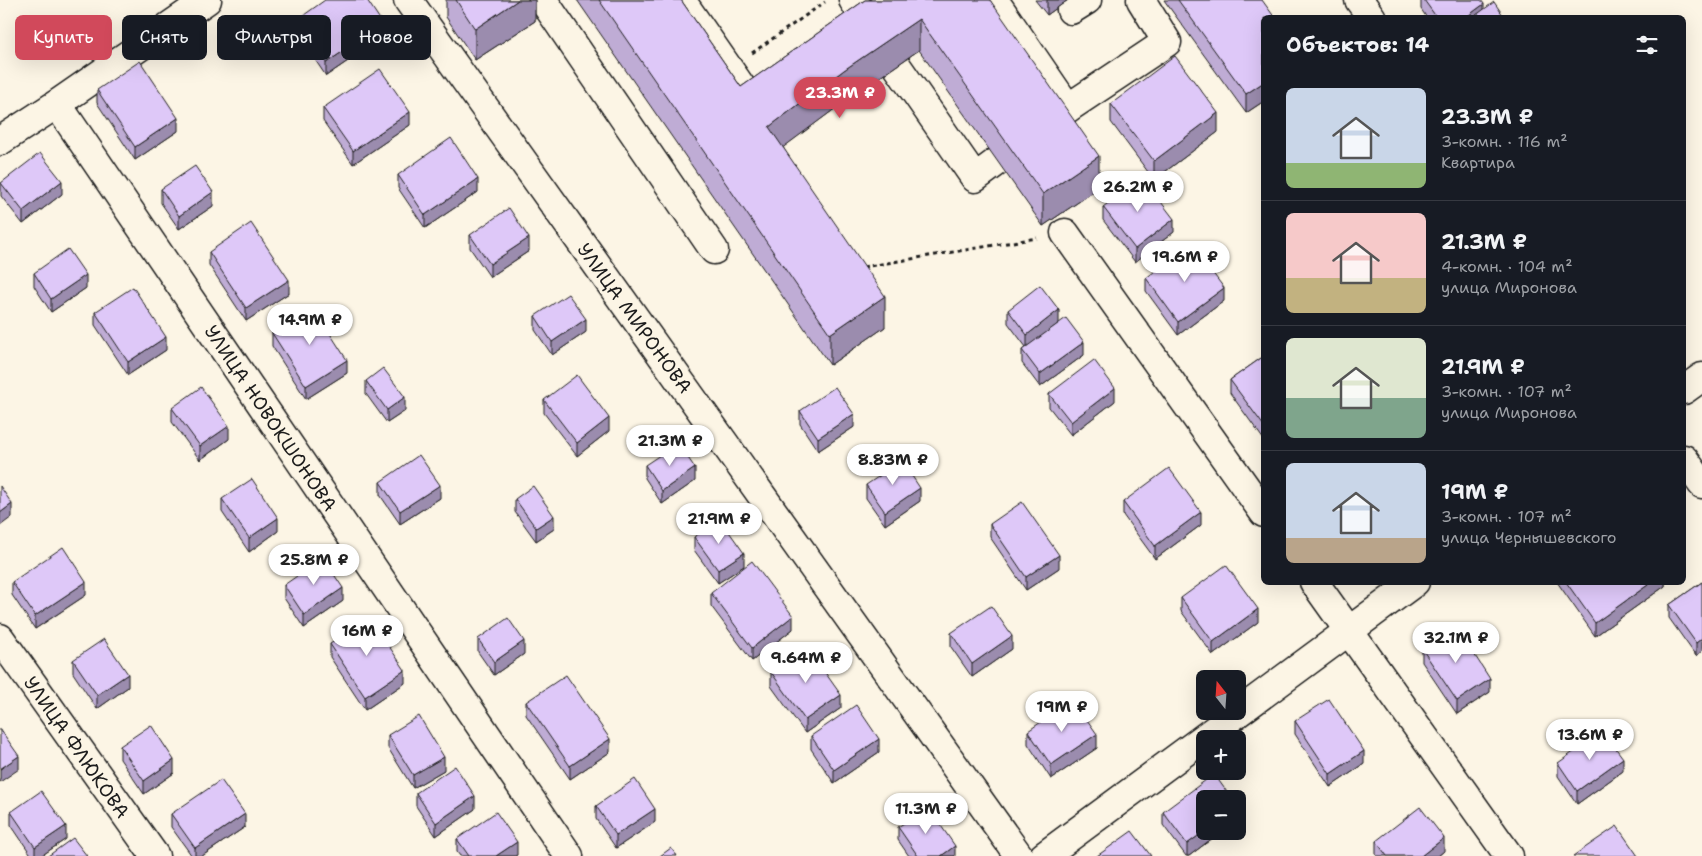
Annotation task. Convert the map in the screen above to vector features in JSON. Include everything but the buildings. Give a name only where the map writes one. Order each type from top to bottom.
[{"type":"street","points":[[0,141],[57,104],[207,0]]},
{"type":"street","name":"УЛИЦА МИРОНОВА","points":[[408,0],[1018,856]]},
{"type":"street","points":[[543,0],[714,250]]},
{"type":"street","points":[[681,0],[756,108]]},
{"type":"street","points":[[853,0],[871,27]]},
{"type":"street","points":[[994,0],[1060,115],[1167,42],[1141,0]]},
{"type":"street","points":[[1359,0],[1370,15]]},
{"type":"street","points":[[897,66],[975,178],[998,161]]},
{"type":"street","name":"УЛИЦА НОВОКШОНОВА","points":[[57,104],[569,856]]},
{"type":"street","points":[[1065,233],[1261,508]]},
{"type":"street","points":[[1686,389],[1702,377]]},
{"type":"street","points":[[1686,462],[1702,484]]},
{"type":"street","points":[[1316,585],[1509,856]]},
{"type":"street","points":[[1044,856],[1412,585]]},
{"type":"street","name":"УЛИЦА ФЛЮКОВА","points":[[0,638],[155,856]]},
{"type":"path","points":[[729,69],[828,0]]},
{"type":"path","points":[[862,267],[1065,233]]}]
